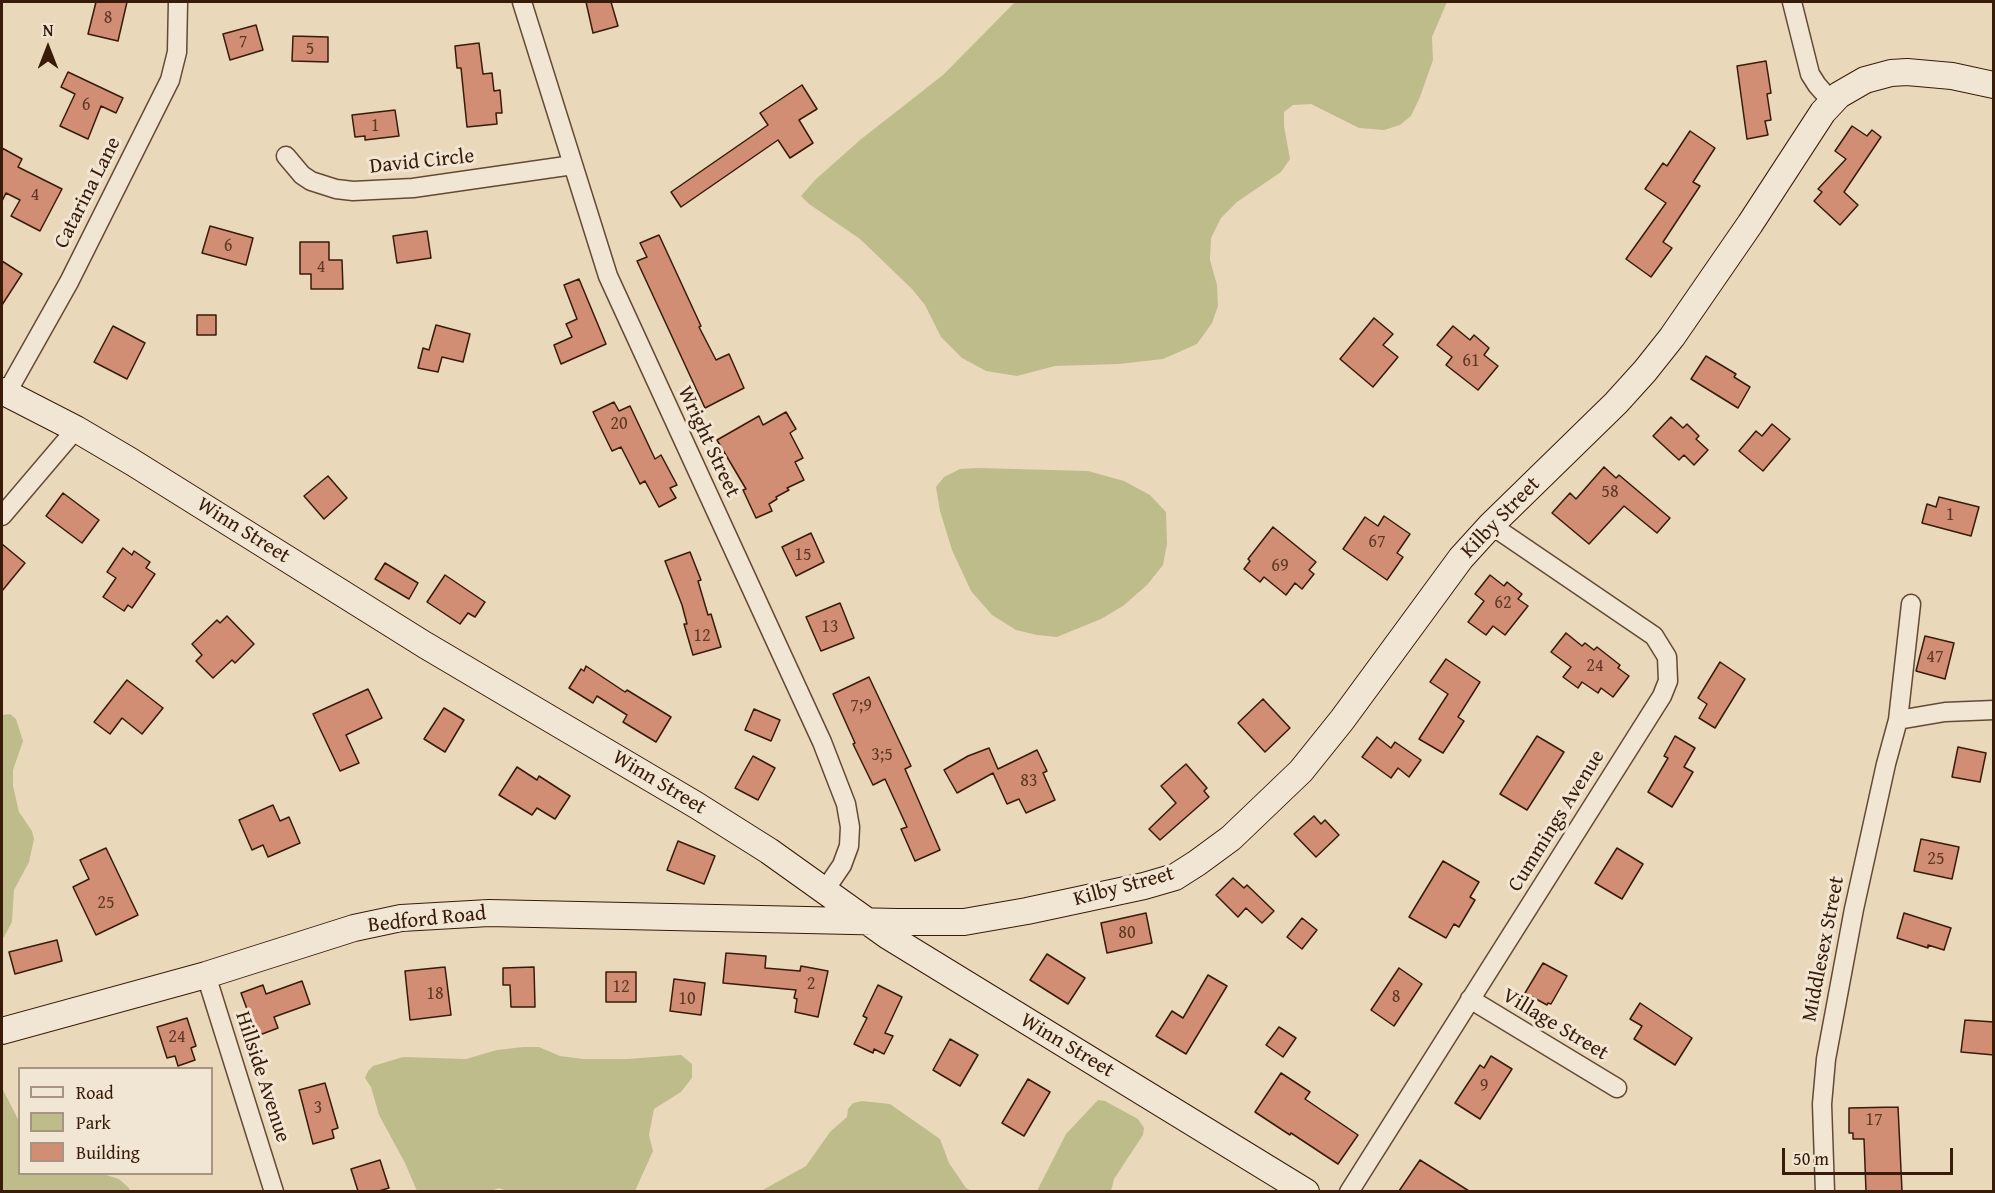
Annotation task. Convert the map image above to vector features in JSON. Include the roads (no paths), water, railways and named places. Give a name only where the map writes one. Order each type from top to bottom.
[{"type":"street","name":"Catarina Lane","points":[[4,392],[69,282],[170,80],[177,52],[178,2]]},
{"type":"street","name":"Wright Street","points":[[522,2],[599,252],[616,297],[822,742],[846,804],[850,827],[847,852],[842,865],[825,890]]},
{"type":"street","points":[[1792,2],[1809,70],[1814,82],[1832,102]]},
{"type":"street","name":"Kilby Street","points":[[867,921],[964,922],[1027,911],[1159,882],[1184,872],[1211,854],[1280,793],[1319,750],[1461,558],[1645,371],[1672,337],[1789,166],[1823,111],[1839,95],[1855,85],[1891,73],[1938,74],[1994,85]]},
{"type":"street","name":"David Circle","points":[[286,156],[302,175],[311,181],[329,188],[353,191],[424,187],[573,165]]},
{"type":"street","name":"Winn Street","points":[[4,392],[76,429],[187,495],[433,650],[696,805],[769,851],[867,921],[1292,1188]]},
{"type":"street","points":[[2,516],[76,429]]},
{"type":"street","name":"Cummings Avenue","points":[[1349,1191],[1662,696],[1669,673],[1664,649],[1648,631],[1491,525]]},
{"type":"street","name":"Middlesex Street","points":[[1825,1191],[1822,1104],[1826,1059],[1861,877],[1898,720],[1911,604]]},
{"type":"street","points":[[1898,720],[1945,712],[1994,711]]},
{"type":"street","name":"Bedford Road","points":[[2,1031],[206,975],[354,928],[377,922],[429,915],[489,913],[867,921]]},
{"type":"street","name":"Hillside Avenue","points":[[206,975],[274,1191]]},
{"type":"street","name":"Village Street","points":[[1470,999],[1617,1088]]}]
